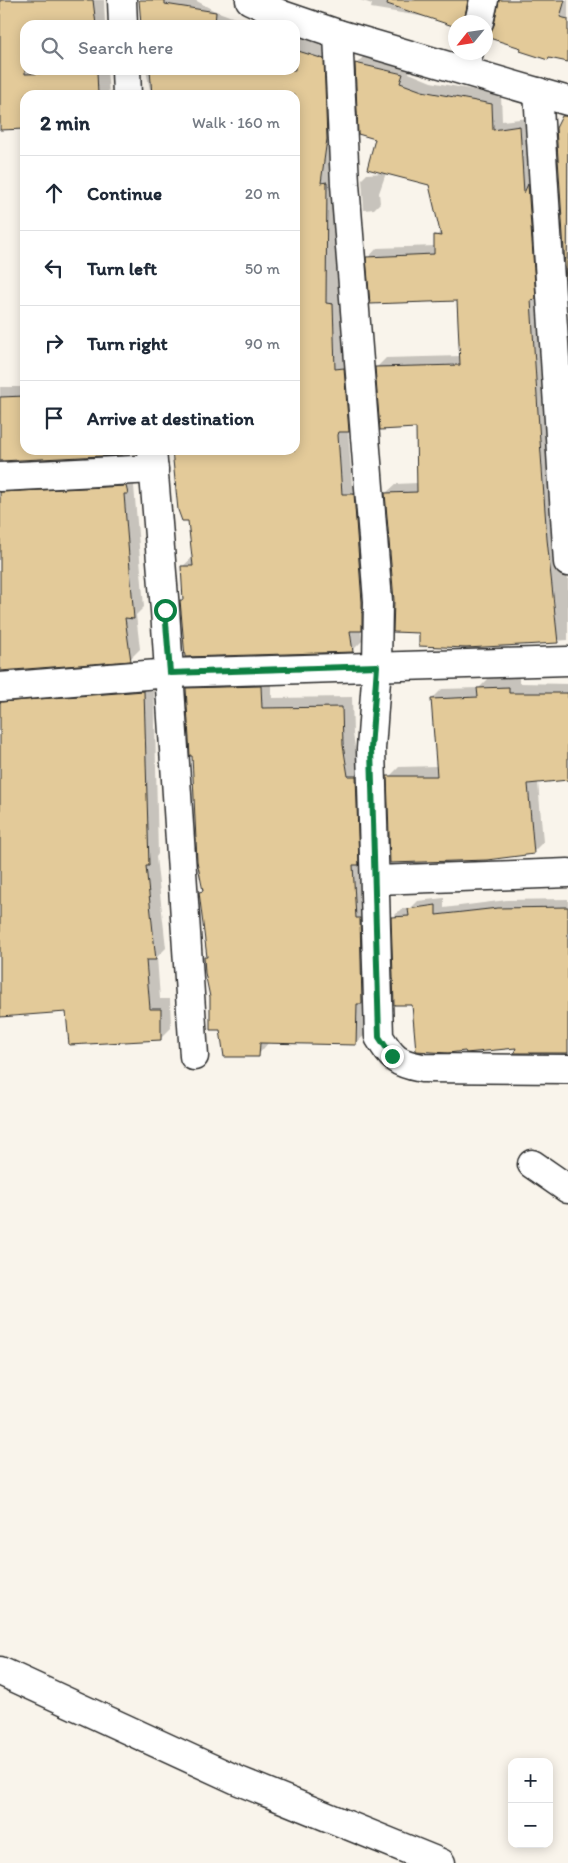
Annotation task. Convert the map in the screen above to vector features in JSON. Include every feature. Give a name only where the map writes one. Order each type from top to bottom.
[{"type":"street","points":[[122,0],[123,20]]},
{"type":"street","points":[[250,0],[297,20]]},
{"type":"street","points":[[481,15],[484,0]]},
{"type":"street","points":[[300,21],[338,34],[466,61],[538,92],[568,101]]},
{"type":"street","points":[[338,34],[346,193],[378,601],[377,666],[371,749],[379,1037],[392,1056],[401,1064],[422,1068],[568,1069]]},
{"type":"street","points":[[126,75],[128,90]]},
{"type":"street","points":[[538,92],[568,562]]},
{"type":"street","points":[[0,478],[153,459],[170,673],[194,1056]]},
{"type":"street","points":[[0,687],[170,673],[568,661]]},
{"type":"street","points":[[376,880],[568,873]]},
{"type":"street","points":[[532,1164],[568,1189]]},
{"type":"street","points":[[0,1671],[239,1780],[441,1863]]},
{"type":"building","points":[[0,0],[93,0],[95,20],[20,20],[20,75],[97,75],[98,90],[20,90],[20,129],[0,130]]},
{"type":"building","points":[[139,0],[165,0],[165,4],[216,12],[215,20],[141,20]]},
{"type":"building","points":[[388,0],[468,0],[465,15],[448,15],[448,24],[387,4]]},
{"type":"building","points":[[499,0],[565,0],[560,17],[568,19],[568,62],[549,58],[548,60],[520,51],[521,48],[493,39]]},
{"type":"building","points":[[300,52],[324,59],[327,139],[321,183],[327,182],[326,303],[333,304],[335,369],[344,368],[349,432],[339,432],[338,435],[342,494],[354,494],[362,602],[362,631],[350,631],[353,652],[185,657],[180,600],[183,600],[181,566],[193,566],[188,521],[182,521],[178,510],[172,455],[300,455],[300,90],[152,90],[150,75],[300,75]]},
{"type":"building","points":[[355,63],[403,74],[400,83],[422,91],[492,104],[493,130],[520,126],[524,193],[528,184],[536,299],[531,300],[538,412],[547,539],[558,643],[466,648],[419,646],[419,633],[393,632],[394,600],[385,493],[417,492],[416,428],[380,430],[375,367],[460,365],[457,301],[370,304],[366,257],[434,254],[434,235],[441,236],[429,185],[367,169],[375,139],[358,134]]},
{"type":"building","points":[[562,116],[568,116],[567,296],[556,128]]},
{"type":"building","points":[[20,396],[20,455],[122,455],[0,461],[0,397]]},
{"type":"building","points":[[126,486],[128,494],[124,494],[134,619],[125,618],[131,661],[0,671],[0,492]]},
{"type":"building","points":[[261,686],[262,708],[342,707],[343,745],[348,776],[356,776],[359,865],[353,865],[356,918],[360,918],[362,1004],[357,1004],[356,1045],[260,1043],[259,1057],[224,1057],[220,1030],[210,1030],[210,997],[204,957],[207,957],[199,892],[203,891],[197,861],[192,756],[190,756],[186,688]]},
{"type":"building","points":[[509,687],[509,693],[568,693],[568,780],[528,784],[534,854],[487,860],[390,863],[387,776],[437,776],[431,699],[478,697],[477,688]]},
{"type":"building","points":[[144,691],[149,866],[146,866],[156,960],[146,960],[150,1009],[161,1009],[161,1040],[69,1045],[66,1012],[0,1017],[0,702]]},
{"type":"building","points":[[436,905],[436,915],[498,908],[568,907],[568,1053],[514,1053],[516,1048],[466,1053],[465,1051],[448,1053],[416,1051],[412,1005],[394,1005],[391,917],[409,916],[408,909]]},
{"type":"route","points":[[165,610],[170,673],[377,666],[371,749],[379,1037],[392,1056]]}]
